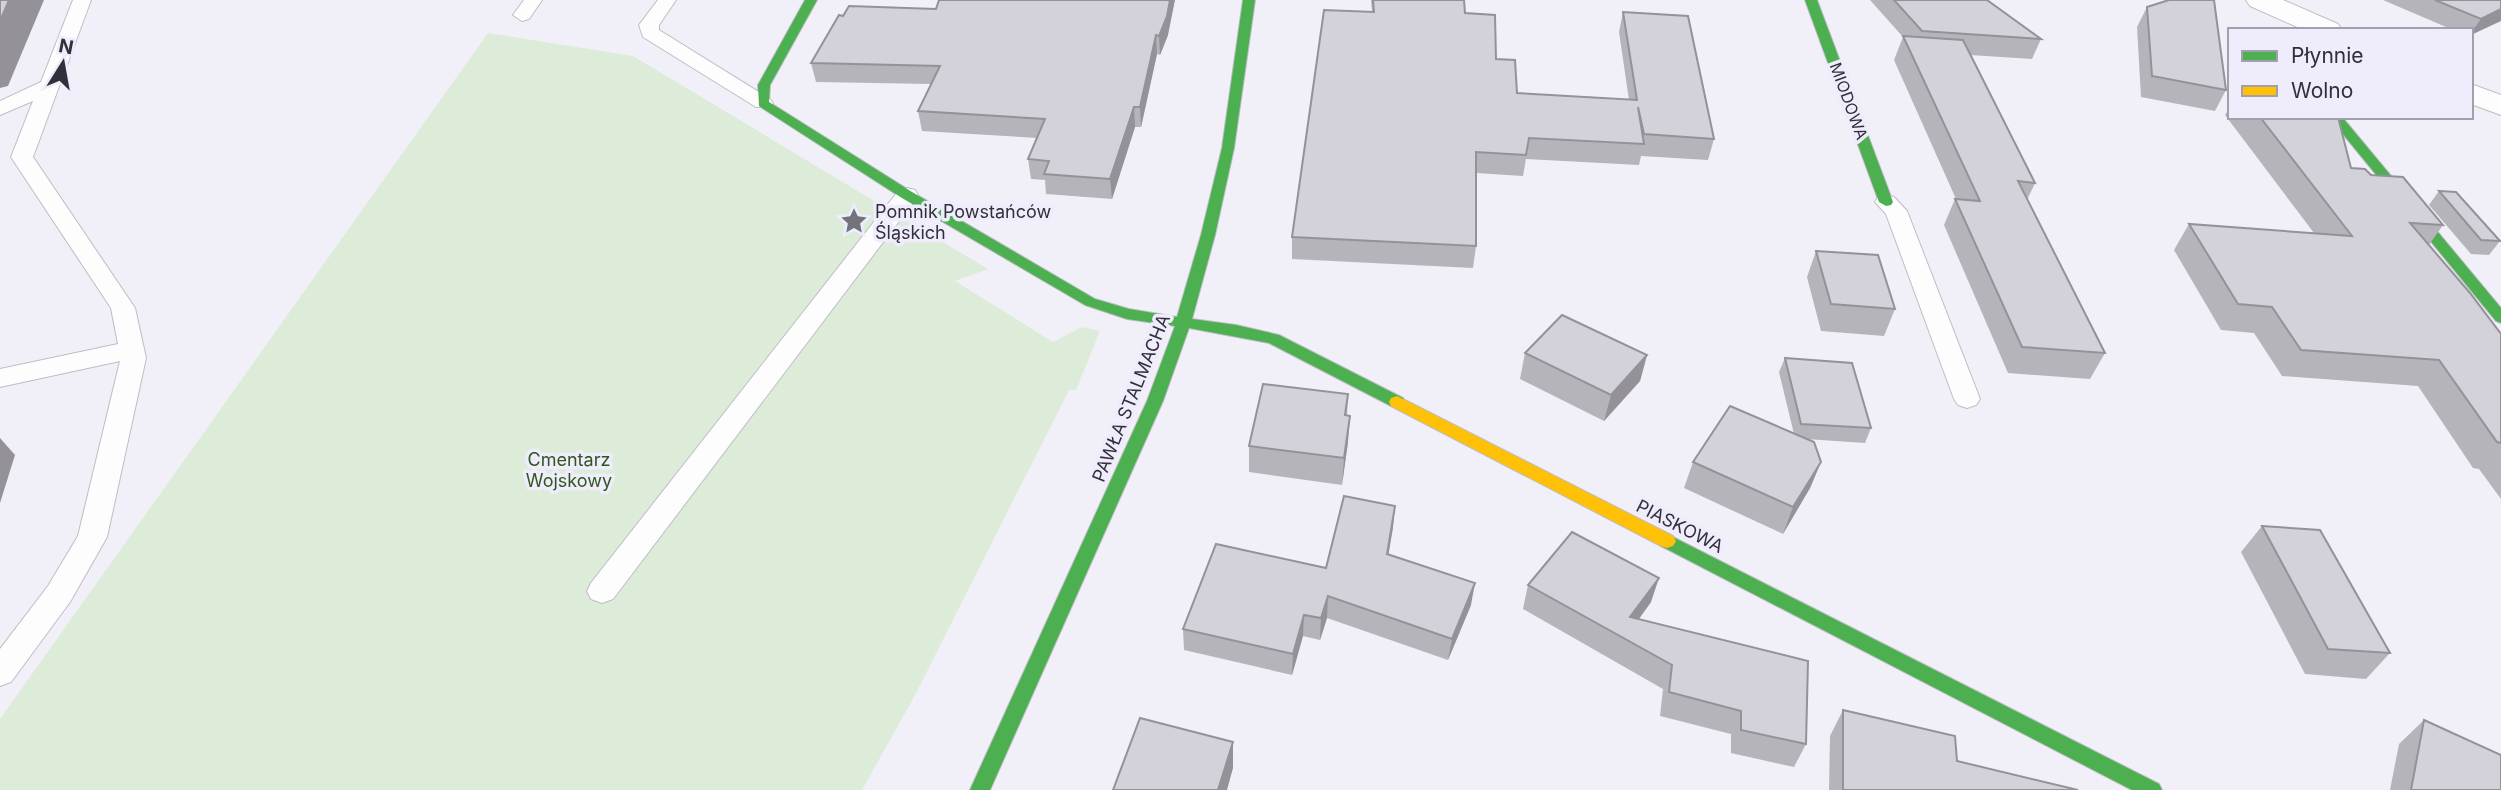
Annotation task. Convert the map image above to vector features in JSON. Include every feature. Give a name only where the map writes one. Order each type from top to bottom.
[{"type":"street","points":[[764,103],[762,93],[765,85],[811,0]]},
{"type":"street","name":"PAWŁA STALMACHA","points":[[980,790],[1154,401],[1183,323],[1208,235],[1228,148],[1249,0]]},
{"type":"street","name":"MIODOWA","points":[[1811,0],[1886,202]]},
{"type":"street","points":[[2261,28],[2253,12],[2259,0],[2323,28]]},
{"type":"street","points":[[2473,94],[2501,106]]},
{"type":"street","name":"PIASKOWA","points":[[764,103],[907,195],[1090,302],[1127,314],[1236,330],[1274,339],[2151,790]]},
{"type":"street","points":[[2336,119],[2501,318]]},
{"type":"lane","points":[[0,673],[59,594],[92,537],[133,358],[123,308],[7,160],[50,85],[82,0]]},
{"type":"lane","points":[[667,0],[649,25],[650,33],[764,103]]},
{"type":"lane","points":[[0,109],[50,85]]},
{"type":"lane","points":[[602,591],[907,195]]},
{"type":"lane","points":[[1886,202],[1896,211],[1967,399]]},
{"type":"lane","points":[[0,378],[131,350]]},
{"type":"green space","name":"Cmentarz Wojskowy","points":[[488,33],[633,56],[988,269],[955,281],[1053,342],[1082,327],[1100,331],[1076,390],[1069,390],[915,695],[862,790],[0,790],[0,719]]},
{"type":"building","points":[[0,0],[9,0],[0,21]]},
{"type":"building","points":[[939,0],[1170,0],[1159,36],[1156,35],[1140,107],[1134,107],[1110,179],[1044,174],[1049,161],[1028,159],[1045,119],[918,111],[940,66],[811,63],[839,15],[843,16],[849,6],[936,9]]},
{"type":"building","points":[[1373,0],[1464,0],[1465,13],[1495,15],[1496,59],[1515,60],[1517,93],[1637,100],[1623,12],[1688,16],[1714,139],[1644,134],[1638,107],[1644,144],[1529,138],[1526,155],[1476,152],[1476,246],[1292,237],[1324,10],[1374,12]]},
{"type":"building","points":[[1894,0],[1987,0],[2041,39],[1922,31]]},
{"type":"building","points":[[2169,0],[2214,0],[2226,90],[2152,76],[2147,7]]},
{"type":"building","points":[[2435,0],[2501,0],[2501,9],[2481,19]]},
{"type":"building","points":[[1903,36],[1963,40],[2035,183],[2018,181],[2105,353],[2022,347],[1955,199],[1980,201]]},
{"type":"building","points":[[2262,119],[2339,119],[2351,168],[2365,169],[2371,175],[2403,177],[2443,225],[2410,223],[2501,334],[2501,443],[2497,442],[2439,360],[2301,350],[2272,307],[2238,304],[2189,224],[2352,236]]},
{"type":"building","points":[[2439,191],[2456,192],[2500,241],[2481,240]]},
{"type":"building","points":[[1816,251],[1878,255],[1895,309],[1831,304]]},
{"type":"building","points":[[1562,315],[1647,355],[1611,395],[1525,353]]},
{"type":"building","points":[[1785,358],[1852,363],[1871,428],[1801,424]]},
{"type":"building","points":[[1263,384],[1348,394],[1345,415],[1350,416],[1344,458],[1249,446]]},
{"type":"building","points":[[1730,406],[1814,442],[1821,462],[1793,507],[1693,462]]},
{"type":"building","points":[[1344,496],[1395,506],[1387,554],[1475,583],[1452,639],[1328,596],[1321,618],[1304,615],[1293,654],[1183,629],[1216,544],[1326,568]]},
{"type":"building","points":[[2262,526],[2320,530],[2390,653],[2328,649]]},
{"type":"building","points":[[1572,532],[1659,578],[1630,617],[1808,661],[1806,744],[1741,730],[1741,711],[1669,692],[1672,665],[1528,585]]},
{"type":"building","points":[[1843,710],[1955,736],[1957,761],[2078,790],[1843,790]]},
{"type":"building","points":[[1140,718],[1233,742],[1218,790],[1113,790]]},
{"type":"building","points":[[2424,720],[2501,755],[2501,790],[2411,790]]},
{"type":"traffic: fast","points":[[811,0],[764,85],[763,103],[907,195],[1090,302],[1127,314],[1236,330],[1274,339],[1397,402]]},
{"type":"traffic: fast","points":[[980,790],[1155,401],[1183,323],[1208,235],[1228,148],[1249,0]]},
{"type":"traffic: fast","points":[[1811,0],[1886,202]]},
{"type":"traffic: fast","points":[[2337,119],[2501,318]]},
{"type":"traffic: fast","points":[[1667,541],[2152,790]]},
{"type":"traffic: slow","points":[[1397,402],[1667,541]]},
{"type":"place","name":"Pomnik Powstańców Śląskich","points":[[854,221]]}]
